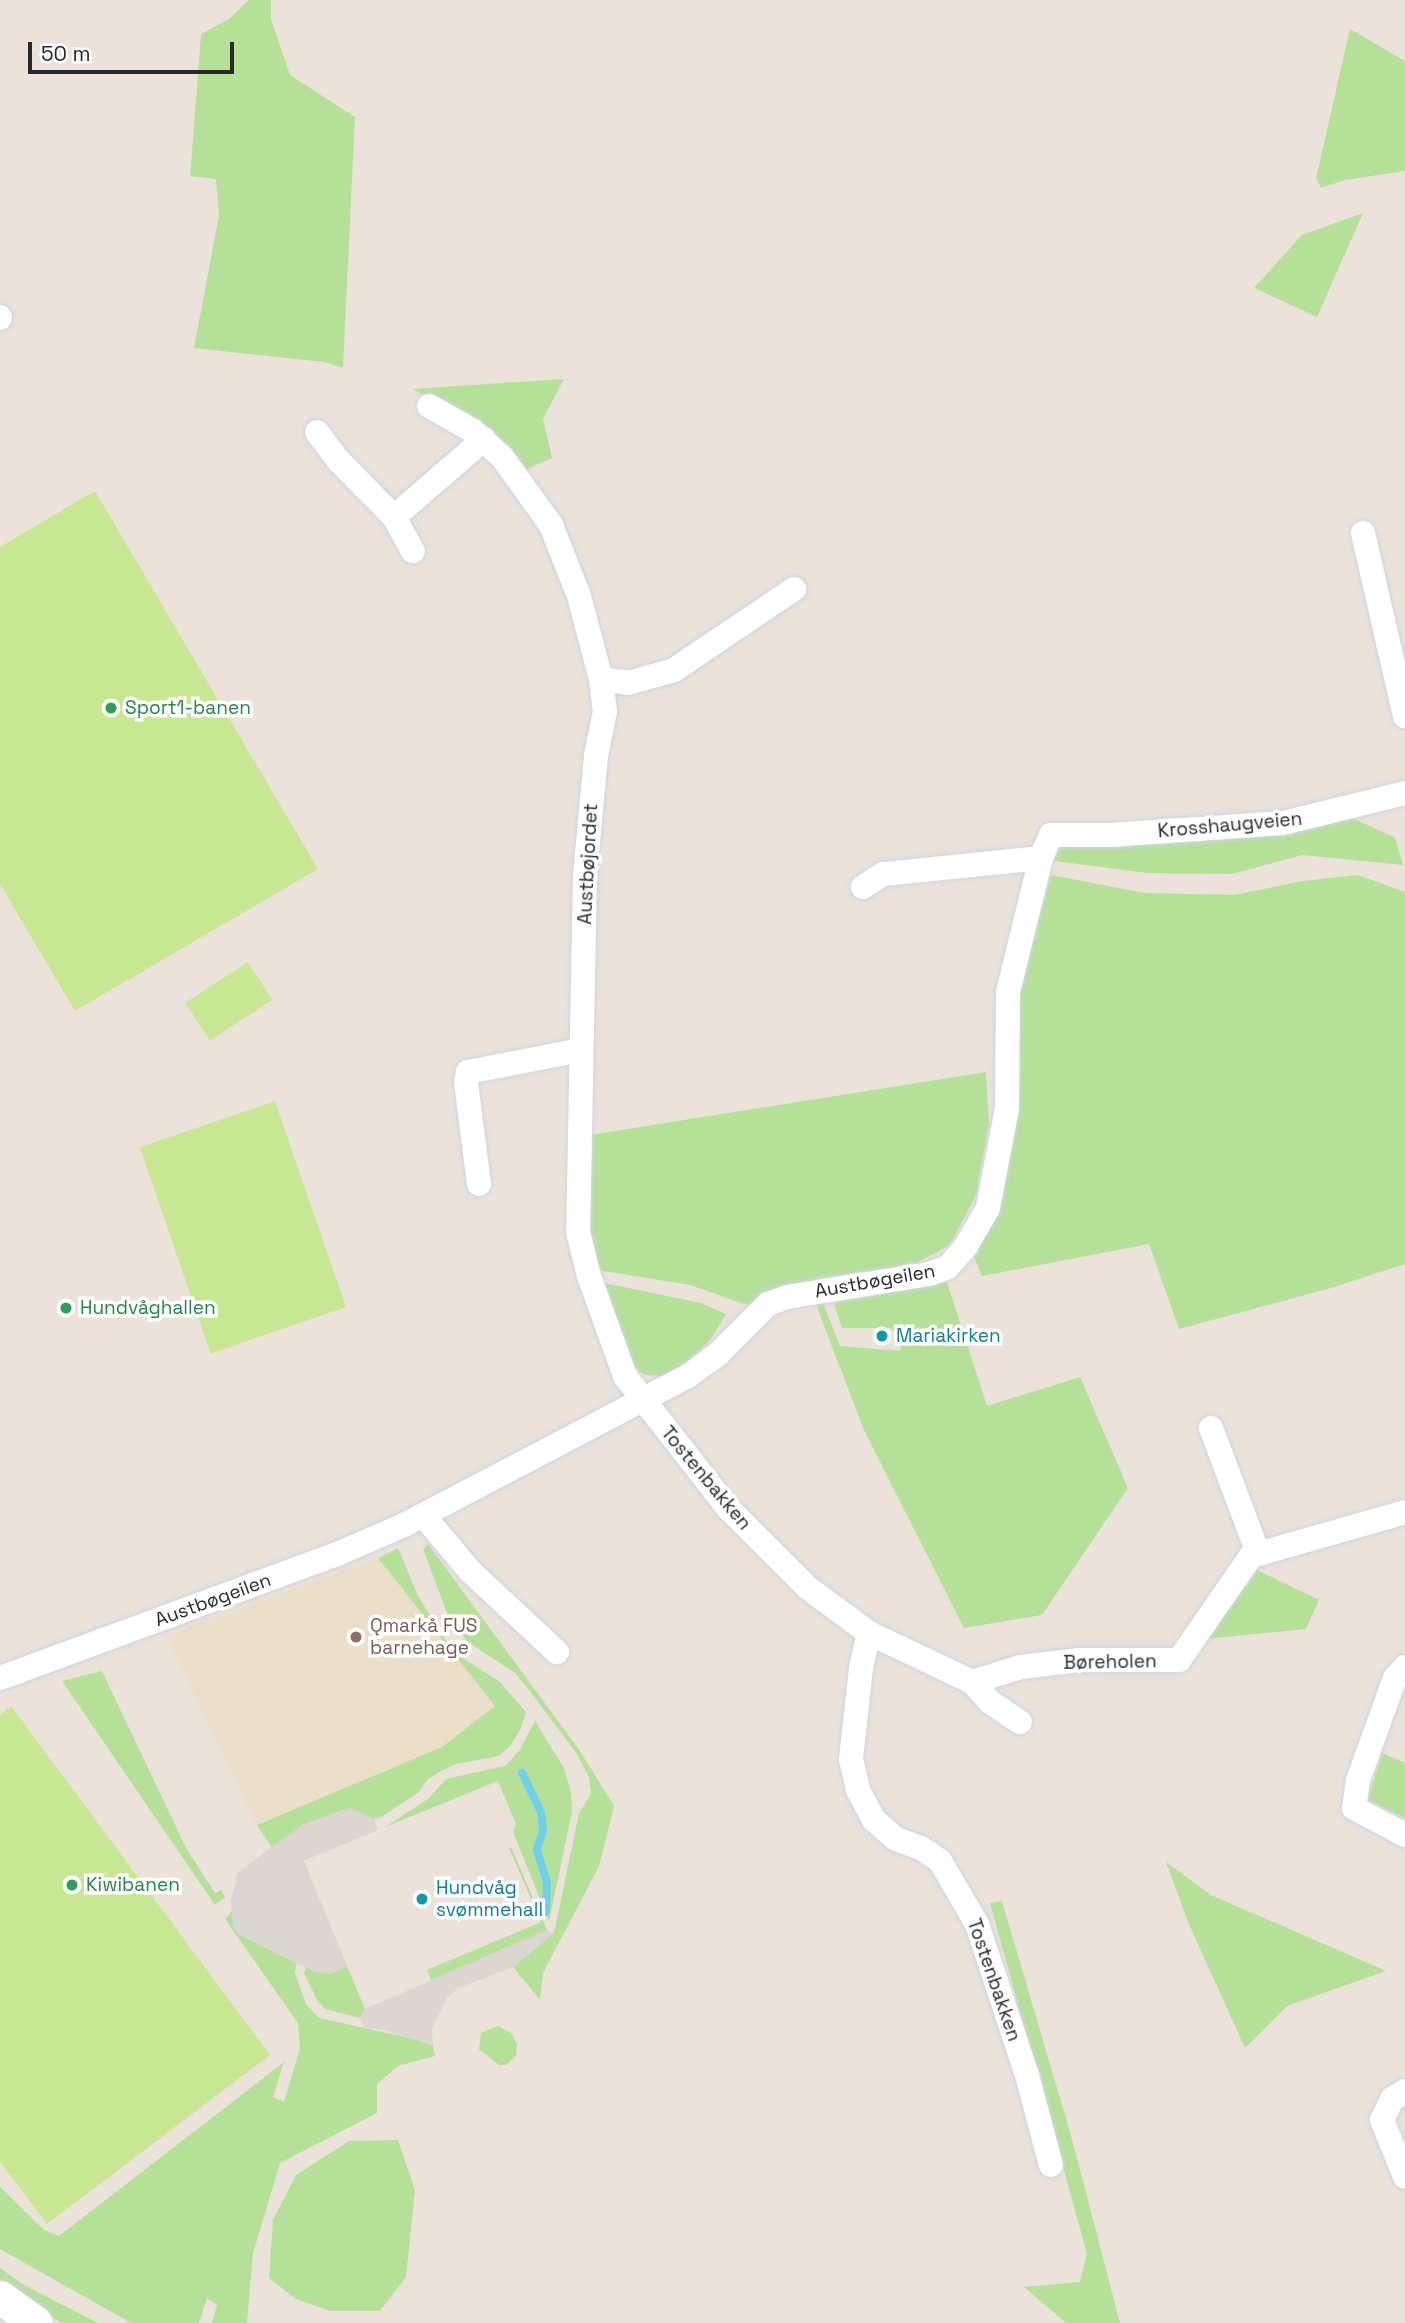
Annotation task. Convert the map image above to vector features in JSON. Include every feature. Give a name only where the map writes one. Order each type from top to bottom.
[{"type":"main road","points":[[0,2297],[36,2323]]},
{"type":"street","name":"Austbøjordet","points":[[429,405],[454,417],[484,439],[502,457],[551,525],[579,596],[601,679],[605,711],[596,756],[585,874],[578,1232],[605,1323],[625,1376],[642,1401]]},
{"type":"street","points":[[317,432],[339,461],[394,517],[413,551]]},
{"type":"street","points":[[394,517],[484,439]]},
{"type":"street","points":[[1363,533],[1405,716]]},
{"type":"street","points":[[601,679],[628,683],[674,670],[794,589]]},
{"type":"street","name":"Krosshaugveien","points":[[1051,835],[1111,835],[1305,820],[1405,793]]},
{"type":"street","name":"Austbøgeilen","points":[[0,1678],[335,1555],[423,1516],[688,1376],[718,1354],[768,1304],[786,1297],[939,1271],[948,1267],[966,1246],[988,1208],[1007,1108],[1009,992],[1041,858],[1051,835]]},
{"type":"street","points":[[863,887],[883,874],[1041,858]]},
{"type":"street","points":[[479,1184],[466,1082],[468,1072],[581,1049]]},
{"type":"street","name":"Tostenbakken","points":[[642,1401],[729,1509],[808,1588],[869,1633],[972,1682]]},
{"type":"street","points":[[1211,1428],[1258,1553],[1405,1512]]},
{"type":"street","points":[[423,1516],[470,1571],[557,1652]]},
{"type":"street","name":"Børeholen","points":[[972,1682],[1021,1667],[1079,1660],[1179,1660],[1210,1619],[1242,1566],[1258,1553]]},
{"type":"street","name":"Tostenbakken","points":[[869,1633],[861,1668],[852,1751],[858,1790],[874,1820],[896,1839],[921,1848],[940,1861],[977,1924],[1027,2075],[1051,2165]]},
{"type":"street","points":[[1405,1667],[1395,1678],[1358,1780],[1354,1808],[1405,1835]]},
{"type":"street","points":[[972,1682],[990,1702],[1020,1722]]},
{"type":"street","points":[[1405,2091],[1392,2099],[1382,2120],[1405,2178]]},
{"type":"shaded area","points":[[378,1558],[495,1706],[442,1747],[257,1825],[166,1636]]},
{"type":"shaded area","points":[[350,1808],[374,1819],[378,1830],[304,1861],[347,1966],[331,1974],[317,1973],[238,1934],[233,1927],[231,1900],[238,1872],[304,1824]]},
{"type":"shaded area","points":[[547,1930],[554,1933],[513,1967],[458,1988],[447,1998],[432,2029],[433,2046],[381,2029],[365,2028],[362,2023],[360,2018],[365,2009]]},
{"type":"green space","points":[[249,0],[271,0],[271,19],[290,75],[355,117],[343,368],[324,362],[194,348],[219,215],[216,179],[190,176],[201,34],[229,19]]},
{"type":"green space","points":[[1350,29],[1405,61],[1405,171],[1345,180],[1321,188],[1316,178]]},
{"type":"green space","points":[[1363,213],[1317,317],[1254,288],[1302,235]]},
{"type":"green space","points":[[564,379],[543,419],[552,458],[527,469],[492,437],[413,389]]},
{"type":"green space","name":"Sport1-banen","points":[[95,491],[318,869],[75,1011],[0,884],[0,547]]},
{"type":"green space","points":[[1340,812],[1395,838],[1403,865],[1302,855],[1232,874],[1148,873],[1054,861],[1057,845]]},
{"type":"green space","points":[[1051,875],[1145,893],[1234,895],[1303,881],[1358,875],[1405,892],[1405,1264],[1331,1288],[1179,1329],[1149,1244],[982,1276],[972,1252],[1017,994]]},
{"type":"green space","points":[[248,962],[273,1000],[210,1041],[185,1003]]},
{"type":"green space","points":[[986,1072],[989,1124],[976,1195],[950,1245],[915,1264],[819,1278],[768,1304],[744,1304],[690,1285],[598,1270],[587,1232],[590,1135]]},
{"type":"green space","points":[[275,1101],[346,1307],[211,1354],[140,1148]]},
{"type":"green space","points":[[947,1282],[987,1406],[1080,1377],[1128,1488],[1042,1615],[964,1628],[864,1430],[816,1305],[823,1303],[840,1346],[900,1351],[903,1337],[890,1328],[842,1328],[834,1303]]},
{"type":"green space","points":[[604,1283],[701,1303],[726,1314],[711,1339],[684,1365],[661,1376],[645,1375],[632,1365]]},
{"type":"green space","points":[[428,1544],[580,1751],[614,1806],[599,1866],[543,1973],[540,2000],[513,1967],[554,1933],[579,1813],[591,1794],[589,1777],[577,1754],[515,1673],[468,1642],[450,1621],[423,1549]]},
{"type":"green space","points":[[398,1548],[417,1594],[444,1638],[461,1657],[500,1682],[526,1712],[521,1728],[511,1745],[499,1756],[456,1764],[441,1771],[428,1779],[418,1793],[381,1817],[374,1819],[350,1808],[304,1824],[272,1848],[257,1825],[442,1747],[495,1706],[378,1558]]},
{"type":"green space","points":[[1251,1567],[1319,1600],[1306,1629],[1205,1639]]},
{"type":"green space","points":[[102,1671],[186,1848],[215,1893],[221,1890],[225,1897],[215,1905],[62,1681]]},
{"type":"green space","name":"Kiwibanen","points":[[11,1706],[270,2055],[47,2224],[0,2162],[0,1715]]},
{"type":"green space","points":[[535,1721],[564,1768],[571,1793],[572,1812],[549,1921],[513,1832],[516,1824],[498,1781],[385,1827],[428,1799],[446,1779],[505,1766],[519,1751]]},
{"type":"green space","points":[[1382,1753],[1405,1763],[1405,1818],[1368,1800]]},
{"type":"green space","points":[[511,1847],[547,1930],[431,1980],[427,1970],[541,1922],[509,1848]]},
{"type":"green space","points":[[1166,1862],[1211,1895],[1386,1971],[1287,2006],[1245,2048],[1188,1922]]},
{"type":"green space","points":[[1002,1901],[1072,2139],[1120,2323],[1066,2323],[1024,2287],[1080,2282],[1087,2254],[990,1903]]},
{"type":"green space","points":[[232,1911],[233,1927],[238,1934],[296,1963],[295,1973],[306,2004],[319,2018],[423,2041],[433,2046],[435,2056],[398,2066],[377,2084],[377,2113],[280,2163],[253,2253],[247,2323],[212,2323],[217,2305],[207,2298],[199,2323],[131,2323],[0,2249],[0,2187],[44,2230],[59,2236],[284,2062],[273,2097],[284,2102],[300,2048],[298,2023],[225,1919]]},
{"type":"green space","points":[[347,1966],[365,2009],[360,2018],[325,2009],[317,2000],[304,1973],[306,1968],[331,1974]]},
{"type":"green space","points":[[498,2026],[511,2033],[517,2044],[516,2056],[506,2065],[499,2065],[479,2049],[481,2033]]},
{"type":"green space","points":[[398,2140],[415,2190],[406,2277],[380,2311],[330,2311],[296,2299],[269,2278],[273,2220],[296,2175],[349,2141]]},
{"type":"green space","points":[[0,2268],[24,2285],[98,2323],[61,2323],[0,2280]]},
{"type":"waterway","points":[[522,1773],[541,1812],[543,1831],[537,1850],[547,1882],[546,1912]]},
{"type":"place","name":"Sport1-banen","points":[[111,708]]},
{"type":"place","name":"Hundvåghallen","points":[[66,1308]]},
{"type":"place","name":"Mariakirken","points":[[882,1336]]},
{"type":"place","name":"Qmarkå FUS barnehage","points":[[356,1637]]},
{"type":"place","name":"Kiwibanen","points":[[72,1885]]},
{"type":"place","name":"Hundvåg svømmehall","points":[[422,1899]]}]
